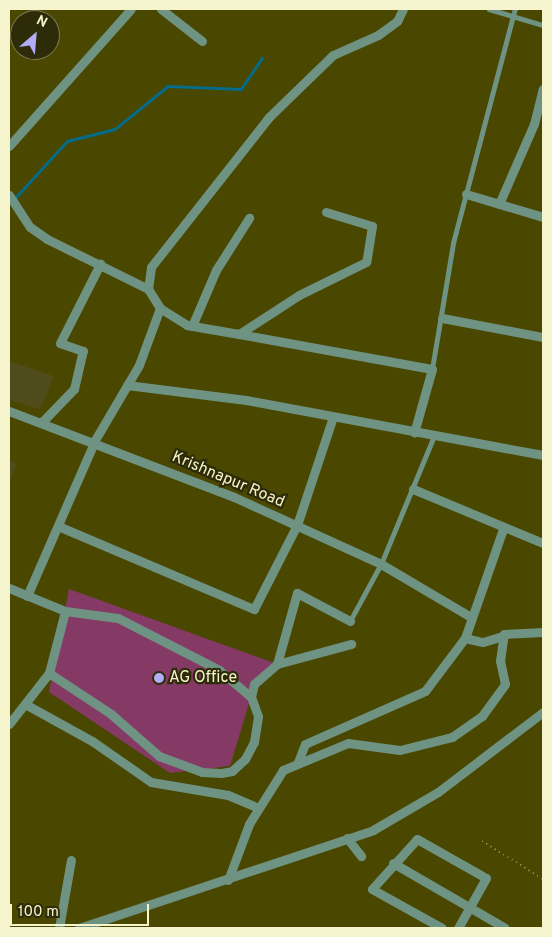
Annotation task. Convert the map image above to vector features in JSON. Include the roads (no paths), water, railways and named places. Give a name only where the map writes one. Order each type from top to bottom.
[{"type":"street","points":[[9,146],[131,9]]},
{"type":"street","points":[[161,9],[202,41]]},
{"type":"street","points":[[148,289],[152,267],[269,117],[332,55],[378,36],[397,21],[403,9]]},
{"type":"street","points":[[499,204],[534,124],[543,89]]},
{"type":"street","points":[[466,194],[543,217]]},
{"type":"street","points":[[9,195],[30,227],[148,289],[160,308],[192,326],[432,369],[414,433]]},
{"type":"street","points":[[239,334],[299,295],[366,262],[372,226],[326,212]]},
{"type":"street","points":[[192,326],[216,270],[249,218]]},
{"type":"street","points":[[42,422],[74,389],[83,351],[60,343],[100,264]]},
{"type":"street","points":[[27,596],[95,440],[127,385],[160,308]]},
{"type":"street","points":[[442,318],[543,337]]},
{"type":"street","points":[[127,385],[246,400],[414,433],[543,455]]},
{"type":"street","name":"Krishnapur Road","points":[[9,411],[95,440],[297,526],[382,564],[428,594],[470,617]]},
{"type":"street","points":[[58,526],[254,609],[297,526],[332,417]]},
{"type":"street","points":[[413,489],[503,529],[543,543]]},
{"type":"street","points":[[298,762],[305,744],[425,691],[465,638],[470,617],[503,529]]},
{"type":"street","points":[[9,588],[65,611],[118,618],[219,670],[251,697],[258,716],[245,759],[232,771],[202,772],[159,756],[111,714],[48,673]]},
{"type":"street","points":[[277,664],[297,593],[350,621]]},
{"type":"street","points":[[10,721],[48,673],[65,611]]},
{"type":"street","points":[[465,638],[483,642],[502,636],[543,632]]},
{"type":"street","points":[[228,880],[258,808],[279,775],[298,762],[348,743],[400,750],[459,733],[482,716],[507,680],[500,661],[502,636]]},
{"type":"street","points":[[251,697],[254,684],[277,664],[351,644]]},
{"type":"street","points":[[25,704],[92,741],[152,782],[228,795],[258,808]]},
{"type":"street","points":[[79,928],[228,880],[347,838],[404,814],[543,712]]},
{"type":"street","points":[[347,838],[361,856]]},
{"type":"street","points":[[442,928],[372,889],[393,863],[417,839],[486,878],[458,928]]},
{"type":"street","points":[[59,928],[71,860]]},
{"type":"street","points":[[393,863],[505,928]]},
{"type":"lane","points":[[489,9],[543,25]]},
{"type":"lane","points":[[432,369],[453,243],[515,9]]},
{"type":"lane","points":[[350,621],[382,564],[434,436]]},
{"type":"waterway","points":[[15,198],[67,141],[115,129],[168,86],[241,89],[262,58]]},
{"type":"place","name":"AG Office","points":[[159,678]]}]
